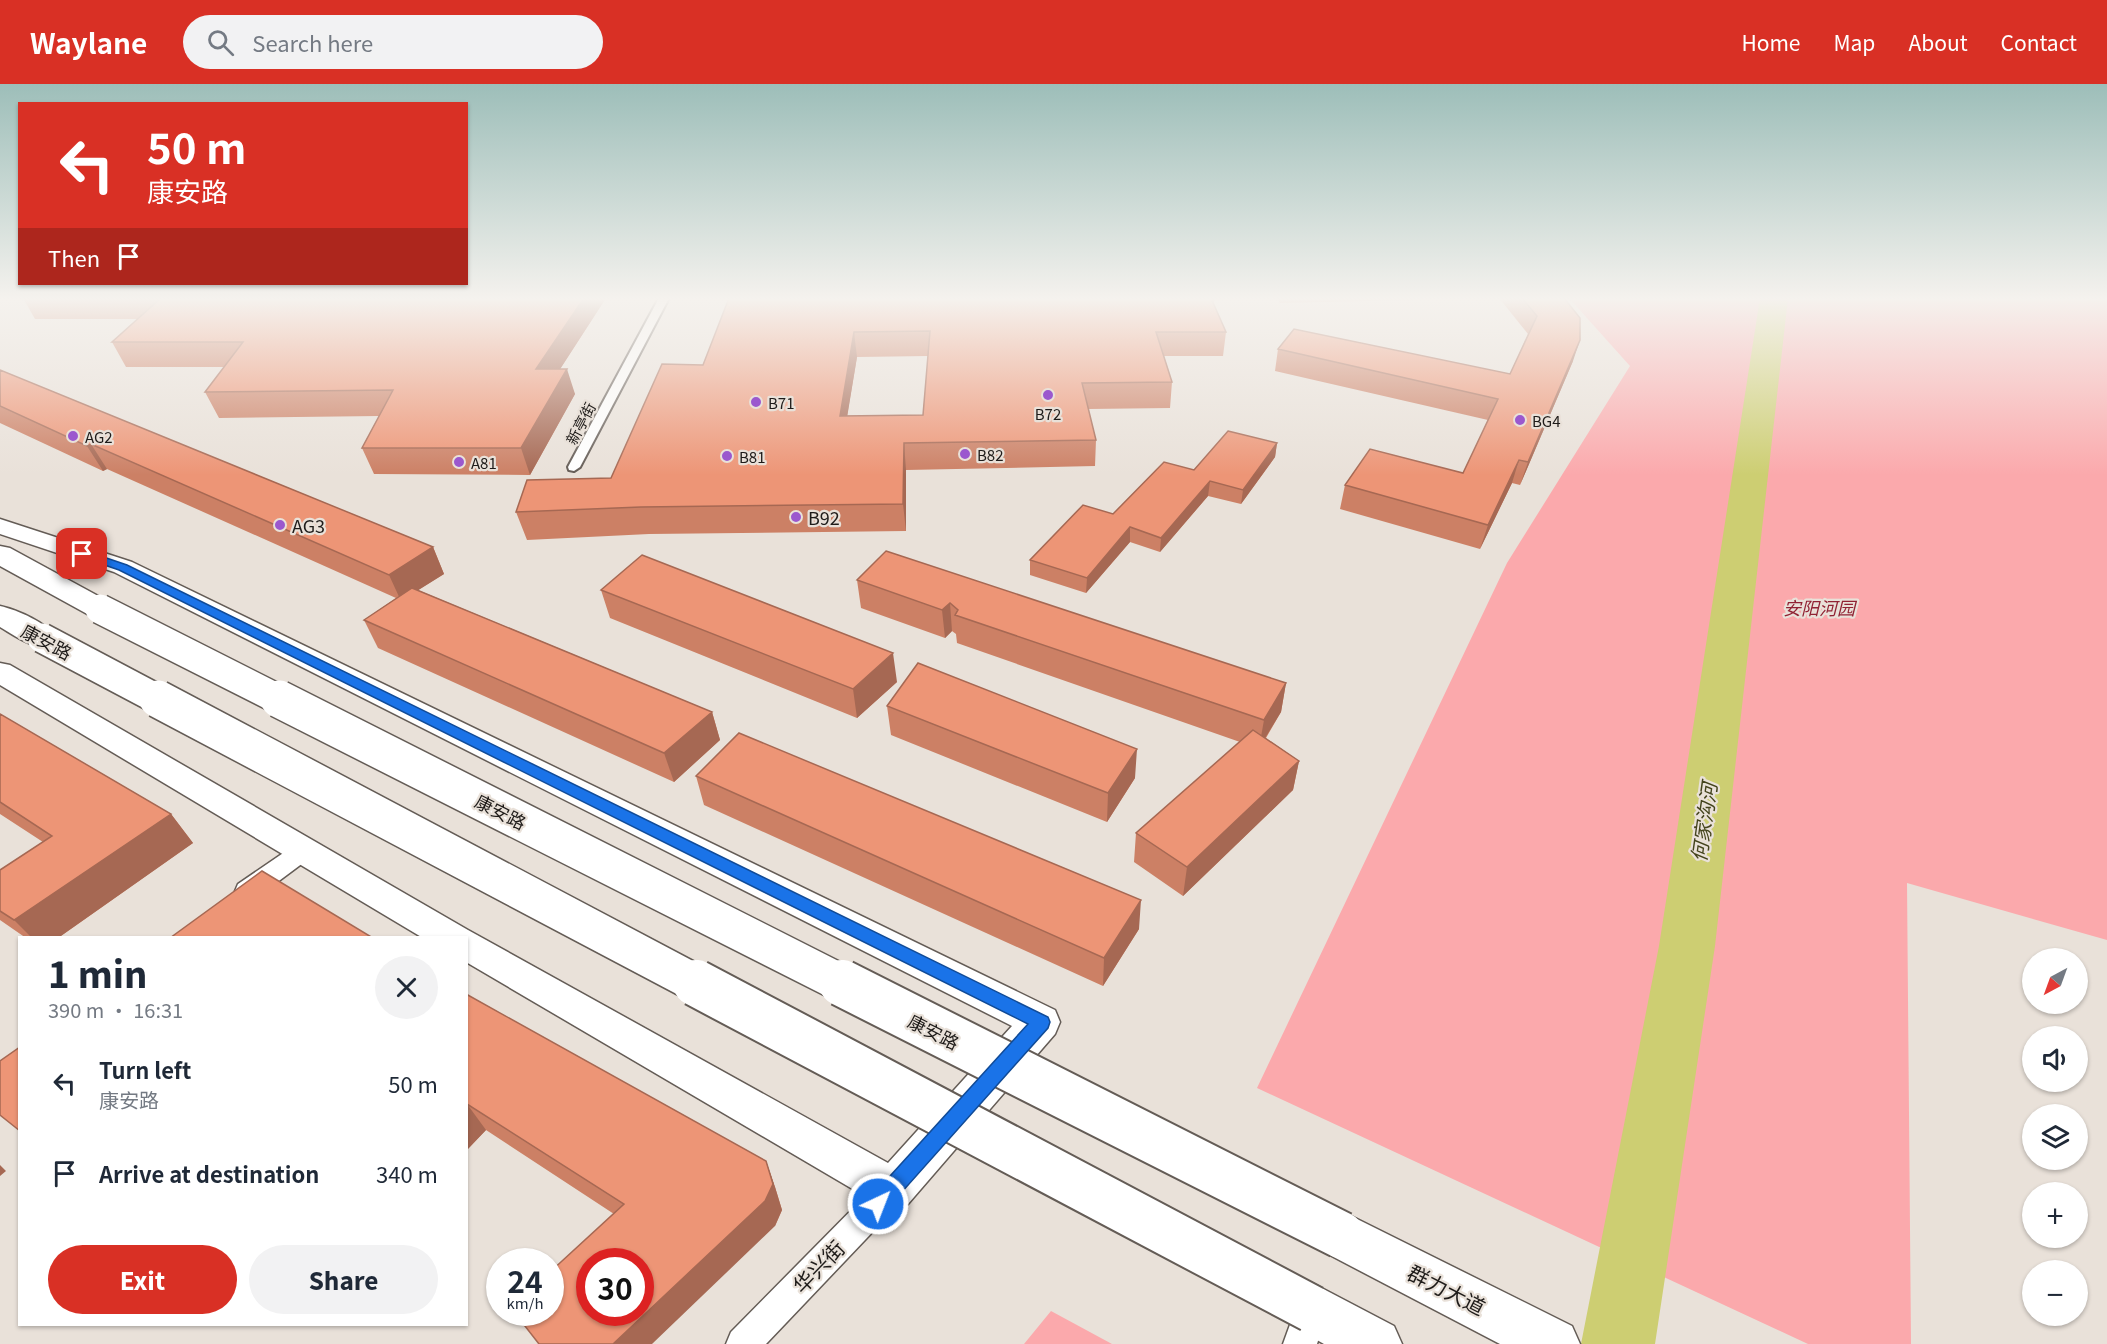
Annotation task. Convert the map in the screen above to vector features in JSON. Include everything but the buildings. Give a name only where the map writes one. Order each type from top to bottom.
[{"type":"main road","points":[[0,526],[123,567],[1041,1022],[893,1189],[468,945]]},
{"type":"main road","name":"康安路","points":[[0,554],[100,609],[1341,1235]]},
{"type":"main road","name":"康安路","points":[[0,615],[1306,1327]]},
{"type":"main road","points":[[0,672],[451,936]]},
{"type":"main road","name":"群力大道","points":[[1341,1235],[1554,1344]]},
{"type":"main road","points":[[1306,1327],[1376,1344]]},
{"type":"street","name":"新亭街","points":[[574,467],[633,357]]},
{"type":"street","points":[[229,904],[303,851]]},
{"type":"street","name":"华兴街","points":[[743,1344],[893,1189]]},
{"type":"green space","name":"安阳河园","points":[[1622,357],[2107,357],[2107,940],[1907,883],[1911,1344],[1808,1344],[1257,1088],[1507,563],[1630,366]]},
{"type":"green space","points":[[1051,1311],[1112,1344],[1024,1344]]},
{"type":"waterway","name":"何家沟河","points":[[1618,1344],[1687,946],[1766,357]]},
{"type":"place","name":"B72","points":[[1048,395]]},
{"type":"place","name":"B71","points":[[756,402]]},
{"type":"place","name":"BG4","points":[[1520,420]]},
{"type":"place","name":"AG2","points":[[73,436]]},
{"type":"place","name":"B82","points":[[965,454]]},
{"type":"place","name":"B81","points":[[727,456]]},
{"type":"place","name":"A81","points":[[459,462]]},
{"type":"place","name":"B92","points":[[796,517]]},
{"type":"place","name":"AG3","points":[[280,525]]},
{"type":"route","points":[[82,554],[123,567],[1041,1022],[878,1204]]}]
